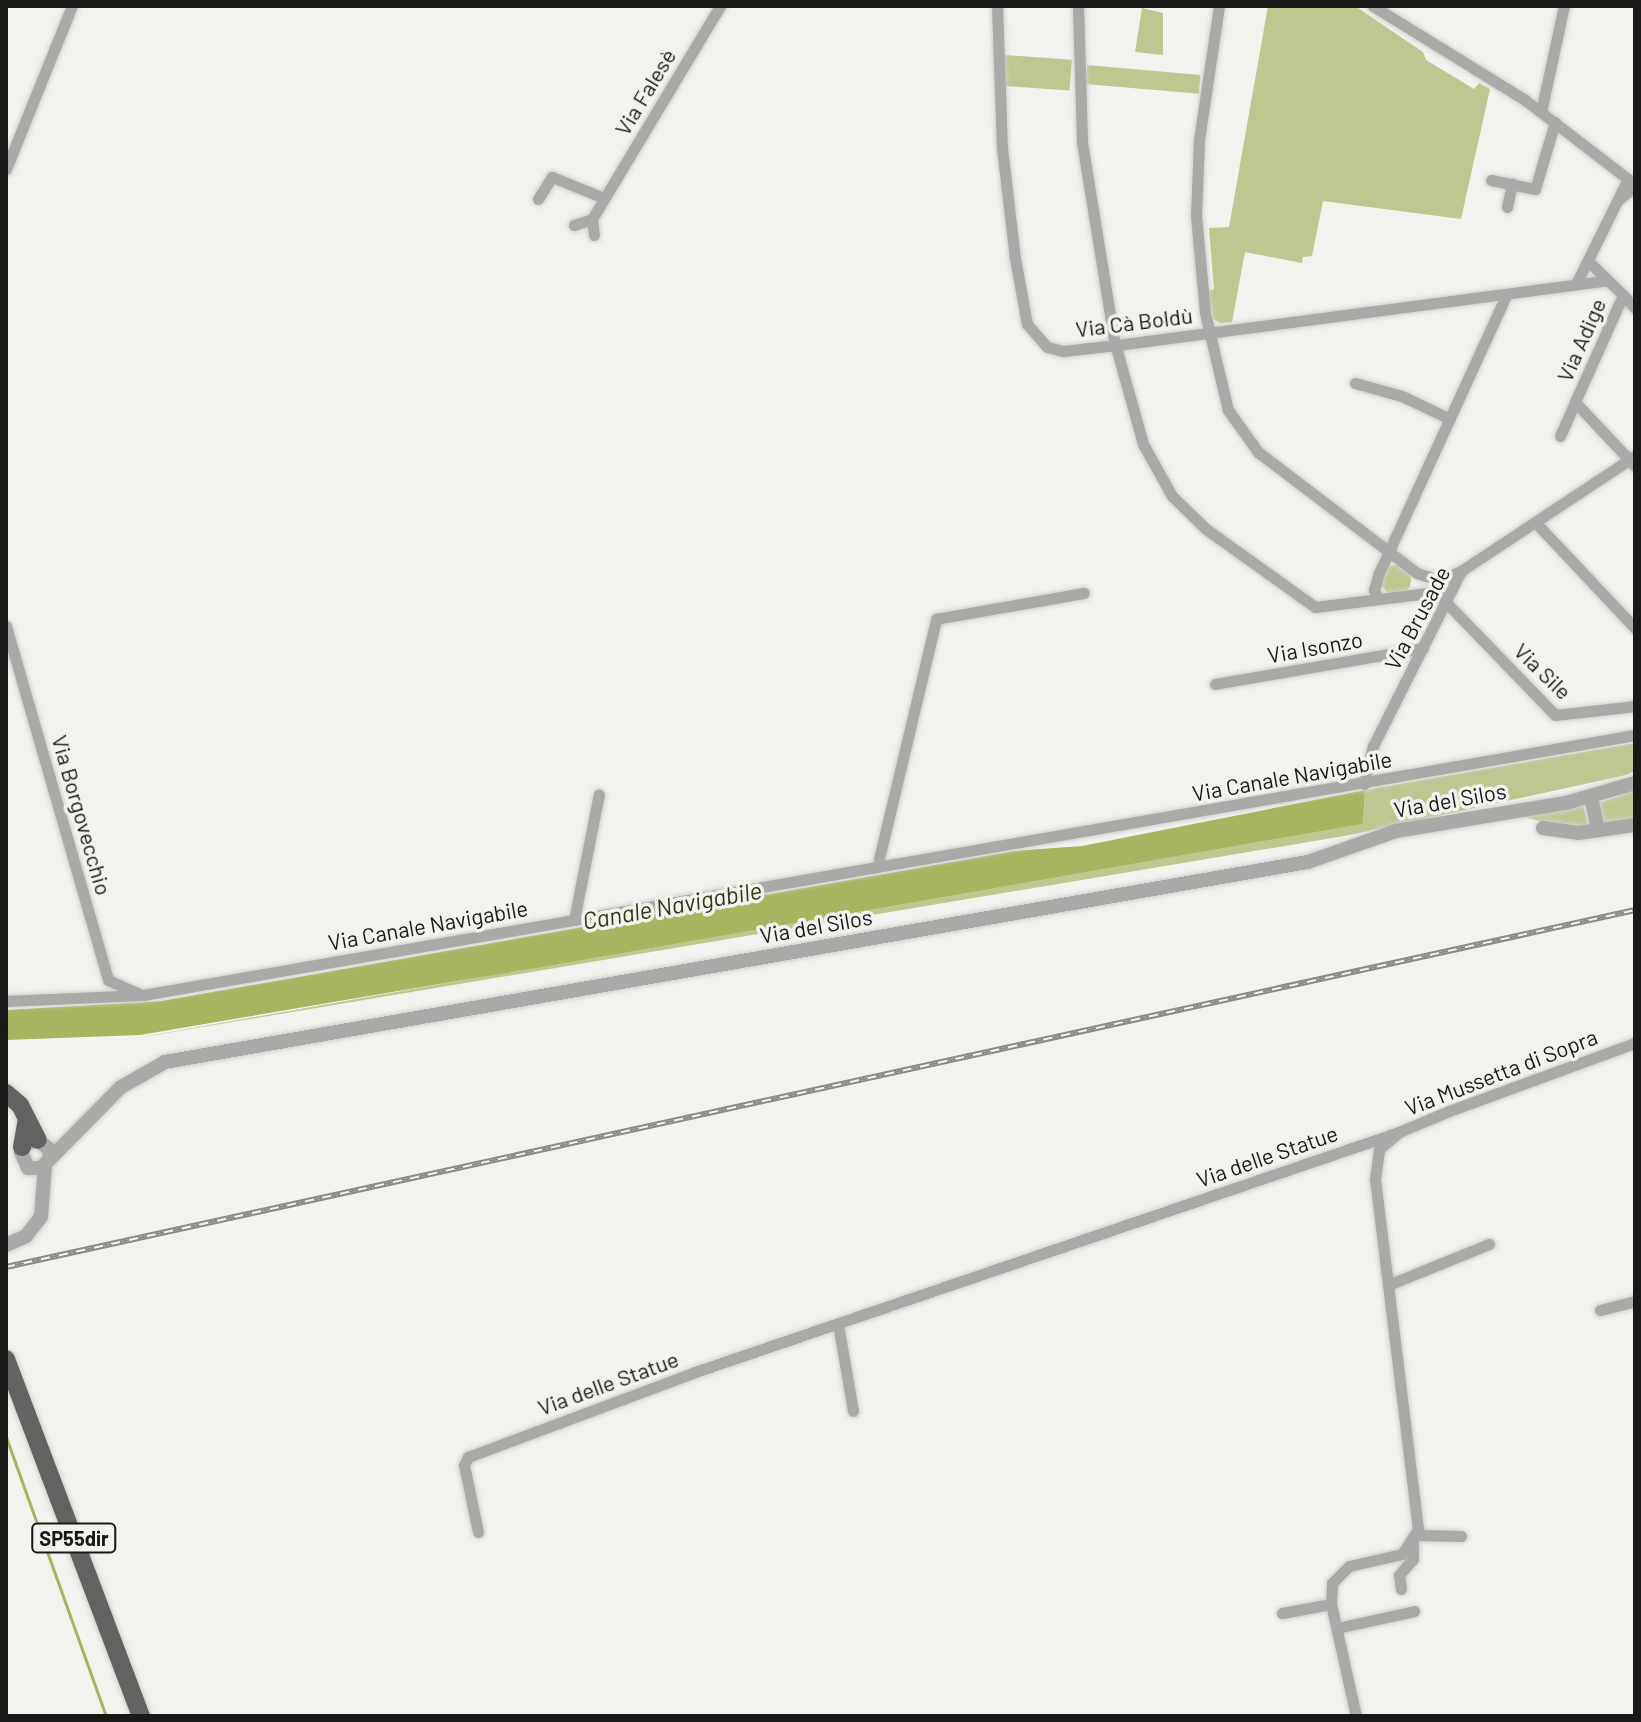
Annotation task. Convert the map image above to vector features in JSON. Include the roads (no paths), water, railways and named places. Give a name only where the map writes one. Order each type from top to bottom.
[{"type":"highway","points":[[6,1093],[27,1119],[34,1143]]},
{"type":"highway","name":"SP55dir","points":[[6,1359],[141,1716]]},
{"type":"street","points":[[6,169],[72,6]]},
{"type":"street","name":"Via Falesè","points":[[592,219],[720,6]]},
{"type":"street","name":"Via Cà Boldù","points":[[997,6],[1002,148],[1027,324],[1040,343],[1055,350],[1117,345],[1608,280]]},
{"type":"street","points":[[1078,6],[1088,197],[1117,345],[1150,460],[1172,496],[1196,521],[1315,607],[1436,592],[1445,601]]},
{"type":"street","points":[[1219,6],[1197,174],[1197,248],[1222,395],[1246,441],[1421,576],[1438,580],[1461,571]]},
{"type":"street","points":[[1373,6],[1541,112],[1633,182],[1618,200],[1576,284]]},
{"type":"street","points":[[1541,112],[1564,6]]},
{"type":"street","points":[[1491,180],[1535,189],[1540,182],[1555,122]]},
{"type":"street","points":[[538,199],[552,177],[604,198]]},
{"type":"street","points":[[1507,207],[1512,184]]},
{"type":"street","points":[[574,225],[592,219],[594,235]]},
{"type":"street","name":"Via Adige","points":[[1560,436],[1623,295],[1588,261]]},
{"type":"street","points":[[1378,599],[1375,583],[1506,295]]},
{"type":"street","points":[[1623,295],[1635,308]]},
{"type":"street","points":[[1355,383],[1402,396],[1450,419]]},
{"type":"street","name":"Via Adige","points":[[1575,402],[1633,461]]},
{"type":"street","name":"Via Brusade","points":[[1364,784],[1366,762],[1461,571],[1633,461]]},
{"type":"street","points":[[1535,522],[1635,628]]},
{"type":"street","points":[[1411,594],[1421,576]]},
{"type":"street","points":[[879,859],[936,619],[1084,593]]},
{"type":"street","name":"Via Sile","points":[[1445,601],[1555,715],[1635,706]]},
{"type":"street","name":"Via Borgovecchio","points":[[6,626],[108,980]]},
{"type":"street","name":"Via Isonzo","points":[[1215,684],[1423,648]]},
{"type":"street","name":"Via Canale Navigabile","points":[[6,1001],[97,1000],[143,995],[1635,735]]},
{"type":"street","name":"Via del Silos","points":[[48,1162],[126,1083],[165,1062],[1308,862],[1396,831],[1591,797],[1635,783]]},
{"type":"street","points":[[574,920],[599,794]]},
{"type":"street","points":[[1591,797],[1598,830]]},
{"type":"street","points":[[1543,828],[1598,830],[1635,825]]},
{"type":"street","name":"Via Canale Navigabile","points":[[855,872],[879,859],[955,853]]},
{"type":"street","points":[[97,1000],[108,980],[143,995]]},
{"type":"street","name":"Via Mussetta di Sopra","points":[[1401,1589],[1399,1575],[1413,1559],[1415,1539],[1375,1164],[1384,1143],[1399,1132],[1635,1043]]},
{"type":"street","name":"Via delle Statue","points":[[478,1532],[464,1465],[468,1457],[1146,1214],[1399,1132]]},
{"type":"street","points":[[44,1198],[21,1161],[34,1143],[69,1138]]},
{"type":"street","points":[[6,1245],[34,1228],[44,1198],[48,1162],[34,1143]]},
{"type":"street","points":[[28,1168],[48,1162]]},
{"type":"street","points":[[1388,1285],[1489,1244]]},
{"type":"street","points":[[1600,1310],[1635,1301]]},
{"type":"street","points":[[838,1324],[853,1411]]},
{"type":"street","points":[[1356,1716],[1331,1604],[1332,1583],[1342,1569],[1402,1554],[1415,1539],[1461,1536]]},
{"type":"street","points":[[1282,1613],[1331,1604]]},
{"type":"street","points":[[1337,1628],[1414,1611]]},
{"type":"waterway","points":[[6,1437],[106,1716]]},
{"type":"railway","points":[[6,1267],[1635,910]]},
{"type":"water label","name":"Canale Navigabile","points":[[672,905]]}]
